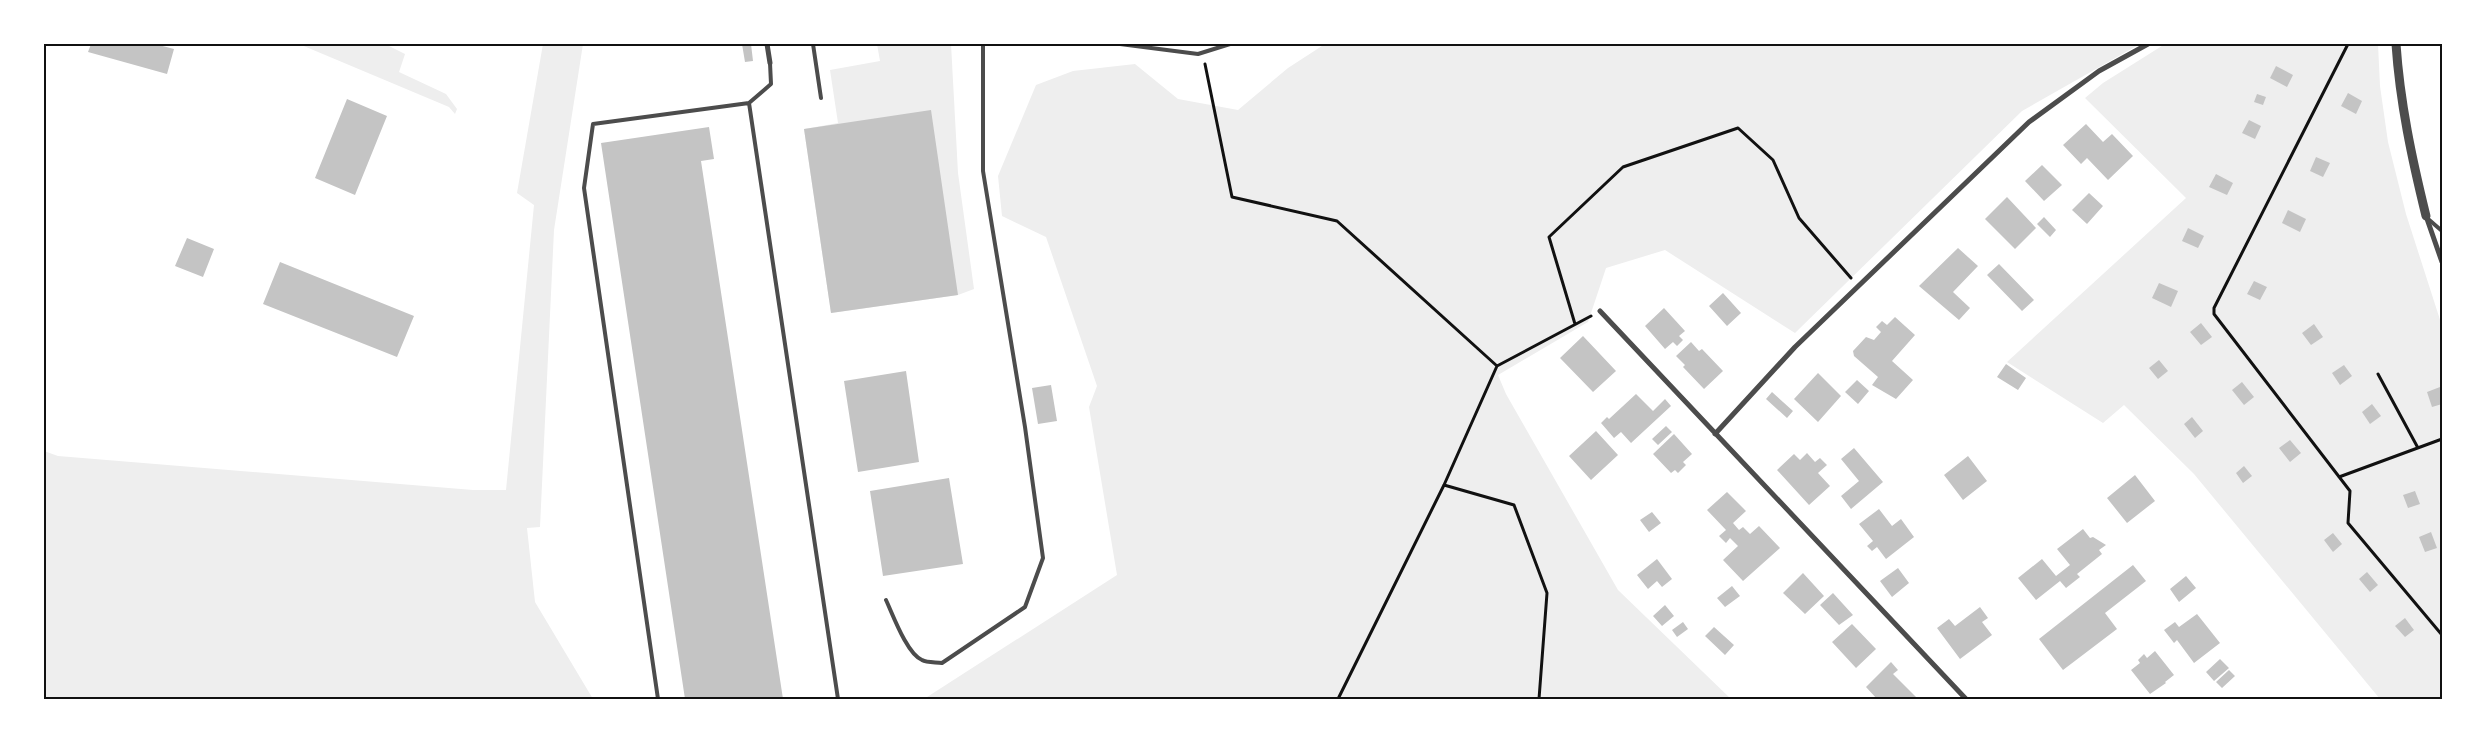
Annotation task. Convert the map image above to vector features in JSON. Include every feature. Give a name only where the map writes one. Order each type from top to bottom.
[{"type":"street","points":[[767,44],[770,63]]},
{"type":"street","points":[[1714,434],[1795,347],[2030,122],[2099,71],[2148,44]]},
{"type":"street","points":[[2396,44],[2399,85],[2408,144],[2426,216],[2442,262]]},
{"type":"street","points":[[1600,311],[1966,699]]},
{"type":"lane","points":[[813,44],[821,98]]},
{"type":"lane","points":[[886,600],[899,629],[914,654],[922,660],[942,663],[1025,606],[1043,558],[1025,427],[983,172],[983,44]]},
{"type":"lane","points":[[1120,44],[1198,54],[1230,44]]},
{"type":"lane","points":[[658,699],[584,188],[592,124],[749,103],[771,84],[770,63]]},
{"type":"lane","points":[[749,103],[838,699]]},
{"type":"lane","points":[[2426,216],[2442,231]]},
{"type":"path","points":[[2348,44],[2214,308],[2214,314],[2350,491],[2348,523],[2442,636]]},
{"type":"path","points":[[1202,52],[1232,197],[1337,220],[1497,366]]},
{"type":"path","points":[[1575,324],[1549,237],[1623,166],[1738,128],[1772,160],[1798,218],[1858,286]]},
{"type":"path","points":[[1338,699],[1444,485],[1497,366],[1600,311]]},
{"type":"path","points":[[2378,374],[2418,448]]},
{"type":"path","points":[[2339,477],[2442,439]]},
{"type":"path","points":[[1444,485],[1514,506],[1547,593],[1538,699]]},
{"type":"shaded area","points":[[299,44],[385,44],[405,54],[399,72],[446,94],[457,109],[455,114],[449,107]]},
{"type":"shaded area","points":[[543,44],[583,44],[554,230],[540,527],[527,528],[535,602],[593,699],[44,699],[44,451],[58,456],[473,490],[506,490],[534,205],[517,193]]},
{"type":"shaded area","points":[[877,44],[951,44],[958,173],[974,289],[958,295],[831,313],[804,129],[838,123],[830,70],[880,61]]},
{"type":"shaded area","points":[[1325,44],[2140,44],[2022,111],[1795,333],[1665,250],[1606,268],[1588,322],[1498,375],[1506,394],[1618,590],[1731,699],[924,699],[1117,575],[1089,407],[1097,386],[1046,237],[1002,216],[998,176],[1036,85],[1073,71],[1135,64],[1178,99],[1238,110],[1288,68]]},
{"type":"shaded area","points":[[2165,44],[2378,44],[2380,86],[2388,142],[2406,214],[2442,326],[2442,699],[2380,699],[2194,474],[2124,405],[2103,423],[2007,362],[2186,198],[2085,98],[2103,83]]},
{"type":"building","points":[[91,44],[155,44],[174,49],[167,74],[88,52]]},
{"type":"building","points":[[742,44],[751,44],[753,61],[745,62]]},
{"type":"building","points":[[2276,66],[2293,75],[2287,87],[2270,78]]},
{"type":"building","points":[[2348,93],[2362,101],[2356,114],[2341,106]]},
{"type":"building","points":[[2257,94],[2266,97],[2263,105],[2254,102]]},
{"type":"building","points":[[347,99],[387,116],[355,195],[315,178]]},
{"type":"building","points":[[931,110],[958,295],[831,313],[804,129]]},
{"type":"building","points":[[2249,120],[2261,126],[2255,139],[2242,133]]},
{"type":"building","points":[[2086,124],[2103,142],[2112,134],[2133,156],[2108,180],[2087,158],[2081,164],[2063,145]]},
{"type":"building","points":[[709,127],[714,159],[701,161],[783,699],[685,699],[601,143]]},
{"type":"building","points":[[2316,157],[2330,163],[2323,177],[2310,171]]},
{"type":"building","points":[[2042,165],[2062,185],[2044,201],[2025,181]]},
{"type":"building","points":[[2216,174],[2233,183],[2227,195],[2209,187]]},
{"type":"building","points":[[2089,193],[2103,206],[2087,224],[2072,210]]},
{"type":"building","points":[[2007,197],[2036,228],[2015,249],[1985,219]]},
{"type":"building","points":[[2288,210],[2306,219],[2300,232],[2282,223]]},
{"type":"building","points":[[2044,217],[2056,230],[2050,237],[2037,224]]},
{"type":"building","points":[[2188,228],[2204,236],[2198,248],[2182,241]]},
{"type":"building","points":[[187,238],[214,249],[203,277],[175,266]]},
{"type":"building","points":[[1958,248],[1978,266],[1953,292],[1970,308],[1959,320],[1919,286]]},
{"type":"building","points":[[280,262],[414,316],[397,357],[263,304]]},
{"type":"building","points":[[1999,264],[2034,300],[2022,311],[1987,275]]},
{"type":"building","points":[[2254,281],[2267,287],[2260,300],[2247,294]]},
{"type":"building","points":[[2159,283],[2178,291],[2171,307],[2152,298]]},
{"type":"building","points":[[1723,293],[1741,313],[1727,326],[1709,306]]},
{"type":"building","points":[[1664,308],[1685,331],[1679,336],[1683,340],[1677,346],[1673,342],[1665,349],[1645,326]]},
{"type":"building","points":[[1895,317],[1915,335],[1892,361],[1913,380],[1896,399],[1872,385],[1878,377],[1854,356],[1853,351],[1866,337],[1874,340],[1881,332],[1876,327],[1882,321],[1887,325]]},
{"type":"building","points":[[2201,323],[2212,337],[2201,345],[2190,332]]},
{"type":"building","points":[[2314,324],[2323,337],[2311,345],[2302,333]]},
{"type":"building","points":[[1583,336],[1616,371],[1593,392],[1560,358]]},
{"type":"building","points":[[1691,342],[1699,351],[1702,349],[1723,371],[1704,389],[1683,367],[1685,365],[1676,356]]},
{"type":"building","points":[[2159,360],[2168,371],[2158,379],[2149,368]]},
{"type":"building","points":[[2006,364],[2026,378],[2018,390],[1997,377]]},
{"type":"building","points":[[2344,365],[2352,376],[2340,385],[2332,373]]},
{"type":"building","points":[[906,371],[919,462],[858,472],[844,381]]},
{"type":"building","points":[[1818,373],[1841,396],[1818,422],[1794,399]]},
{"type":"building","points":[[1857,380],[1869,391],[1858,404],[1845,392]]},
{"type":"building","points":[[2242,382],[2254,397],[2244,405],[2232,390]]},
{"type":"building","points":[[1051,385],[1057,421],[1038,424],[1032,388]]},
{"type":"building","points":[[2440,387],[2442,404],[2432,407],[2427,392]]},
{"type":"building","points":[[1772,392],[1793,411],[1787,418],[1766,399]]},
{"type":"building","points":[[1636,394],[1653,411],[1665,399],[1671,406],[1631,443],[1621,432],[1614,438],[1601,423],[1607,417],[1609,419]]},
{"type":"building","points":[[2372,404],[2381,416],[2370,424],[2362,412]]},
{"type":"building","points":[[2192,417],[2203,431],[2195,438],[2184,424]]},
{"type":"building","points":[[1666,426],[1672,432],[1658,445],[1652,439]]},
{"type":"building","points":[[1596,431],[1618,455],[1591,480],[1569,456]]},
{"type":"building","points":[[1674,434],[1692,454],[1683,462],[1686,465],[1678,473],[1675,470],[1671,473],[1653,454]]},
{"type":"building","points":[[2290,440],[2301,453],[2290,462],[2279,448]]},
{"type":"building","points":[[1854,448],[1883,482],[1851,509],[1841,496],[1859,481],[1841,459]]},
{"type":"building","points":[[1807,453],[1815,462],[1820,458],[1827,465],[1818,473],[1830,486],[1809,505],[1777,470],[1794,454],[1800,460]]},
{"type":"building","points":[[1968,456],[1987,481],[1963,500],[1944,475]]},
{"type":"building","points":[[2244,466],[2252,476],[2243,483],[2236,473]]},
{"type":"building","points":[[2135,475],[2155,501],[2127,523],[2107,498]]},
{"type":"building","points":[[949,478],[963,564],[883,576],[870,491]]},
{"type":"building","points":[[2415,491],[2420,504],[2408,508],[2403,495]]},
{"type":"building","points":[[1727,492],[1746,511],[1733,523],[1739,530],[1743,527],[1750,534],[1759,526],[1780,548],[1743,581],[1723,560],[1738,546],[1730,538],[1726,543],[1719,536],[1726,530],[1707,510]]},
{"type":"building","points":[[1879,509],[1892,526],[1901,519],[1914,537],[1886,559],[1877,547],[1872,551],[1867,546],[1873,541],[1859,524]]},
{"type":"building","points":[[1652,512],[1661,523],[1649,532],[1640,520]]},
{"type":"building","points":[[2083,529],[2090,538],[2093,537],[2106,545],[2099,550],[2102,554],[2077,574],[2080,577],[2066,588],[2060,581],[2036,600],[2018,578],[2042,559],[2056,576],[2070,565],[2057,549]]},
{"type":"building","points":[[2431,532],[2437,548],[2425,552],[2419,537]]},
{"type":"building","points":[[2333,533],[2342,544],[2333,552],[2324,540]]},
{"type":"building","points":[[1657,559],[1672,579],[1662,587],[1657,581],[1648,589],[1637,575]]},
{"type":"building","points":[[2133,565],[2146,581],[2105,613],[2117,629],[2063,670],[2039,639]]},
{"type":"building","points":[[1898,568],[1909,583],[1892,597],[1880,581]]},
{"type":"building","points":[[2367,572],[2378,585],[2370,592],[2359,579]]},
{"type":"building","points":[[1803,573],[1824,596],[1805,614],[1783,593]]},
{"type":"building","points":[[2186,576],[2196,588],[2179,602],[2170,589]]},
{"type":"building","points":[[1732,586],[1740,596],[1725,607],[1717,598]]},
{"type":"building","points":[[1833,593],[1853,615],[1839,625],[1820,605]]},
{"type":"building","points":[[1665,605],[1674,616],[1662,626],[1653,616]]},
{"type":"building","points":[[1980,607],[1988,618],[1982,622],[1992,635],[1960,659],[1937,628],[1949,619],[1955,626]]},
{"type":"building","points":[[2197,614],[2220,643],[2194,663],[2177,640],[2174,643],[2164,630],[2175,622],[2179,627]]},
{"type":"building","points":[[2405,618],[2414,630],[2405,637],[2395,626]]},
{"type":"building","points":[[1683,622],[1688,629],[1677,637],[1672,630]]},
{"type":"building","points":[[1852,624],[1876,649],[1856,668],[1832,642]]},
{"type":"building","points":[[1714,627],[1734,645],[1725,655],[1705,636]]},
{"type":"building","points":[[2155,651],[2174,675],[2150,694],[2131,670],[2140,663],[2138,660],[2144,654],[2147,658]]},
{"type":"building","points":[[2220,659],[2229,668],[2214,681],[2206,672]]},
{"type":"building","points":[[1891,662],[1898,670],[1893,674],[1916,697],[1914,699],[1877,699],[1866,687]]},
{"type":"building","points":[[2229,670],[2235,676],[2222,688],[2216,682]]}]
